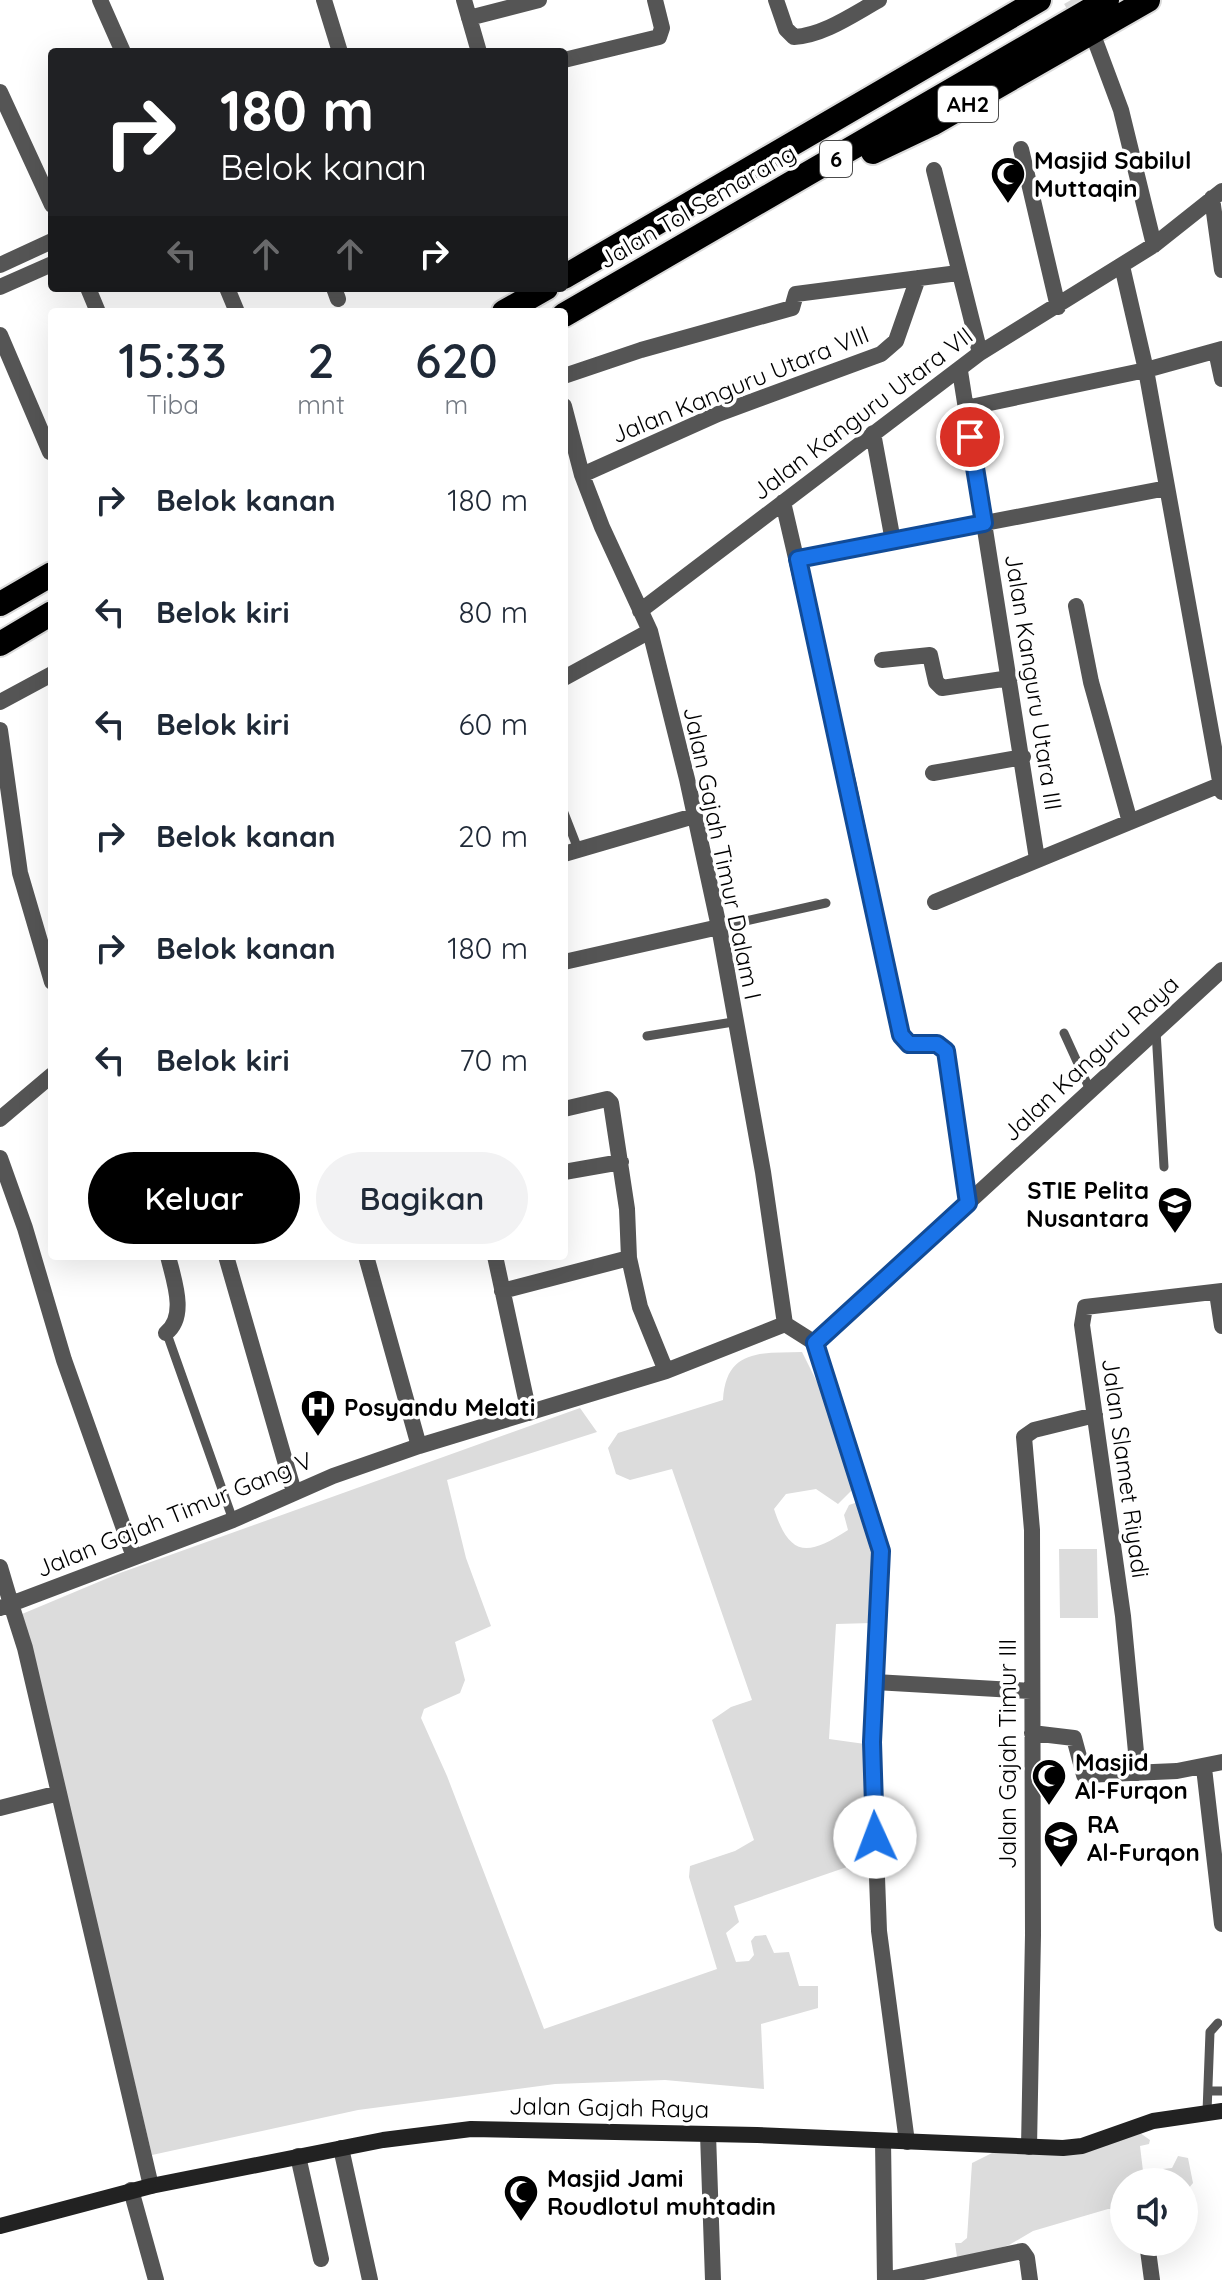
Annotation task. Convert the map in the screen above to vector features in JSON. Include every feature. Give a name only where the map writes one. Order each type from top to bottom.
[{"type":"highway","name":"Jalan Tol Semarang","points":[[568,275],[1039,0]]},
{"type":"highway","name":"Jalan Tol Semarang","points":[[568,313],[1107,0]]},
{"type":"highway","name":"AH2","points":[[780,192],[932,124],[1148,0]]},
{"type":"highway","points":[[511,308],[539,292]]},
{"type":"highway","points":[[0,604],[48,576]]},
{"type":"highway","points":[[0,644],[48,615]]},
{"type":"main road","name":"Jalan Gajah Raya","points":[[0,2226],[131,2190],[341,2148],[471,2129],[708,2134],[1029,2147],[1082,2146],[1153,2121],[1215,2112]]},
{"type":"street","points":[[100,0],[121,48]]},
{"type":"street","points":[[324,0],[339,48]]},
{"type":"street","points":[[464,0],[478,48]]},
{"type":"street","points":[[469,18],[539,0]]},
{"type":"street","points":[[568,59],[659,37],[662,28],[655,0]]},
{"type":"street","points":[[776,0],[786,29],[794,37],[807,36],[831,26],[879,0]]},
{"type":"street","points":[[1096,43],[1121,110],[1154,245]]},
{"type":"street","points":[[0,92],[48,196]]},
{"type":"street","points":[[1021,149],[1058,307]]},
{"type":"street","points":[[934,170],[980,353]]},
{"type":"street","points":[[1217,194],[1222,270]]},
{"type":"street","name":"Jalan Kanguru Utara VII","points":[[640,611],[980,353],[1154,245],[1217,194]]},
{"type":"street","points":[[0,265],[48,243]]},
{"type":"street","points":[[0,287],[48,266]]},
{"type":"street","points":[[935,902],[1130,822],[1221,789],[1218,747],[1146,370],[1122,266]]},
{"type":"street","points":[[568,375],[641,350],[792,308],[796,294],[958,273]]},
{"type":"street","name":"Jalan Kanguru Utara VIII","points":[[582,475],[718,414],[881,354],[896,341],[918,278]]},
{"type":"street","points":[[0,335],[48,447]]},
{"type":"street","points":[[966,408],[1146,370],[1219,350],[1222,379]]},
{"type":"street","name":"Jalan Kanguru Utara III","points":[[960,371],[1037,859]]},
{"type":"street","name":"Jalan Gajah Timur Dalam I","points":[[568,421],[582,475],[650,631],[719,927],[733,1022],[774,1232],[785,1324]]},
{"type":"street","points":[[873,433],[893,541]]},
{"type":"street","points":[[798,559],[1167,488]]},
{"type":"street","points":[[783,502],[901,1035],[909,1044],[937,1044],[946,1051],[968,1203]]},
{"type":"street","points":[[1076,606],[1091,682],[1130,822]]},
{"type":"street","points":[[568,670],[650,631]]},
{"type":"street","points":[[882,660],[930,655],[936,682],[942,688],[1010,678]]},
{"type":"street","points":[[0,702],[48,676]]},
{"type":"street","points":[[0,730],[22,884],[48,969]]},
{"type":"street","points":[[933,773],[1023,757]]},
{"type":"street","points":[[571,851],[694,816]]},
{"type":"street","points":[[568,961],[719,927]]},
{"type":"street","name":"Jalan Kanguru Raya","points":[[815,1343],[1222,970]]},
{"type":"street","points":[[0,1119],[48,1078]]},
{"type":"street","points":[[568,1108],[609,1101],[621,1162],[629,1258],[640,1307],[666,1371]]},
{"type":"street","points":[[0,1158],[25,1228],[64,1360],[134,1557]]},
{"type":"street","points":[[568,1171],[621,1162]]},
{"type":"street","points":[[502,1291],[629,1258]]},
{"type":"street","points":[[165,1330],[173,1327],[178,1302],[169,1260]]},
{"type":"street","points":[[227,1260],[294,1492]]},
{"type":"street","points":[[367,1260],[419,1446]]},
{"type":"street","points":[[496,1260],[529,1413]]},
{"type":"street","points":[[1219,1292],[1222,1326]]},
{"type":"street","name":"Jalan Slamet Riyadi","points":[[1138,1773],[1123,1616],[1082,1325],[1085,1307],[1219,1292]]},
{"type":"street","points":[[785,1324],[815,1343],[881,1551],[872,1742],[879,1931],[907,2142]]},
{"type":"street","name":"Jalan Gajah Timur Gang V","points":[[6,1606],[419,1446],[666,1371],[785,1324]]},
{"type":"street","name":"Jalan Gajah Timur III","points":[[1029,2147],[1032,1530],[1024,1437],[1034,1430],[1095,1415]]},
{"type":"street","points":[[0,1567],[6,1606],[59,1793],[151,2186]]},
{"type":"street","points":[[875,1682],[1031,1691]]},
{"type":"street","points":[[1032,1733],[1074,1738],[1080,1771],[1084,1775],[1204,1768],[1222,1762]]},
{"type":"street","points":[[1204,1768],[1222,1924]]},
{"type":"street","points":[[0,1808],[59,1793]]},
{"type":"street","points":[[708,2134],[713,2280]]},
{"type":"street","points":[[883,2141],[885,2280],[1022,2251],[1027,2258],[1030,2280]]},
{"type":"street","points":[[341,2148],[370,2280]]},
{"type":"street","points":[[298,2156],[321,2259]]},
{"type":"street","points":[[131,2190],[156,2280]]},
{"type":"street","points":[[1149,2256],[1152,2280]]},
{"type":"lane","points":[[719,927],[826,903]]},
{"type":"lane","points":[[647,1036],[733,1022]]},
{"type":"lane","points":[[1156,1030],[1164,1167]]},
{"type":"lane","points":[[1064,1033],[1090,1090]]},
{"type":"lane","points":[[165,1330],[233,1520]]},
{"type":"lane","points":[[1215,2112],[1208,2091],[1210,2032],[1218,2023]]},
{"type":"lane","points":[[1208,2091],[1222,2091]]},
{"type":"shaded area","points":[[802,1352],[822,1392],[854,1488],[838,1504],[816,1489],[786,1494],[774,1509],[787,1537],[802,1548],[811,1548],[848,1530],[844,1515],[849,1505],[858,1502],[876,1560],[872,1623],[836,1624],[829,1739],[865,1744],[870,1875],[847,1867],[734,1906],[739,1922],[726,1933],[736,1962],[749,1961],[754,1955],[751,1941],[755,1936],[766,1935],[774,1953],[789,1952],[799,1986],[818,1986],[818,2008],[761,2024],[764,2089],[665,2080],[555,2084],[358,2110],[152,2155],[22,1614],[120,1573],[580,1408],[597,1432],[447,1480],[466,1558],[491,1626],[455,1642],[465,1680],[460,1693],[424,1709],[421,1718],[447,1776],[544,2029],[717,1969],[689,1877],[690,1866],[735,1851],[754,1840],[712,1720],[731,1707],[752,1700],[672,1469],[630,1480],[616,1474],[608,1448],[618,1433],[723,1400],[731,1371],[748,1357]]},
{"type":"shaded area","points":[[1059,1549],[1097,1549],[1098,1618],[1060,1618]]},
{"type":"shaded area","points":[[1136,2130],[1150,2140],[1149,2144],[1140,2146],[1143,2168],[1110,2168],[1110,2209],[1033,2231],[1009,2245],[961,2260],[957,2257],[955,2243],[967,2238],[972,2163],[994,2152],[1051,2146]]},
{"type":"shaded area","points":[[1178,2156],[1188,2158],[1190,2168],[1172,2168]]},
{"type":"tunnel","points":[[1071,0],[1085,24]]},
{"type":"place","name":"Masjid Sabilul Muttaqin","points":[[1008,205]]},
{"type":"place","name":"STIE Pelita Nusantara","points":[[1175,1235]]},
{"type":"place","name":"Posyandu Melati","points":[[318,1438]]},
{"type":"place","name":"Masjid Al-Furqon","points":[[1049,1807]]},
{"type":"place","name":"RA Al-Furqon","points":[[1061,1869]]},
{"type":"place","name":"Masjid Jami Roudlotul muhtadin","points":[[521,2223]]},
{"type":"route","points":[[875,1837],[872,1742],[881,1551],[815,1343],[968,1203],[946,1051],[937,1044],[909,1044],[901,1035],[798,559],[984,523],[970,437]]}]
